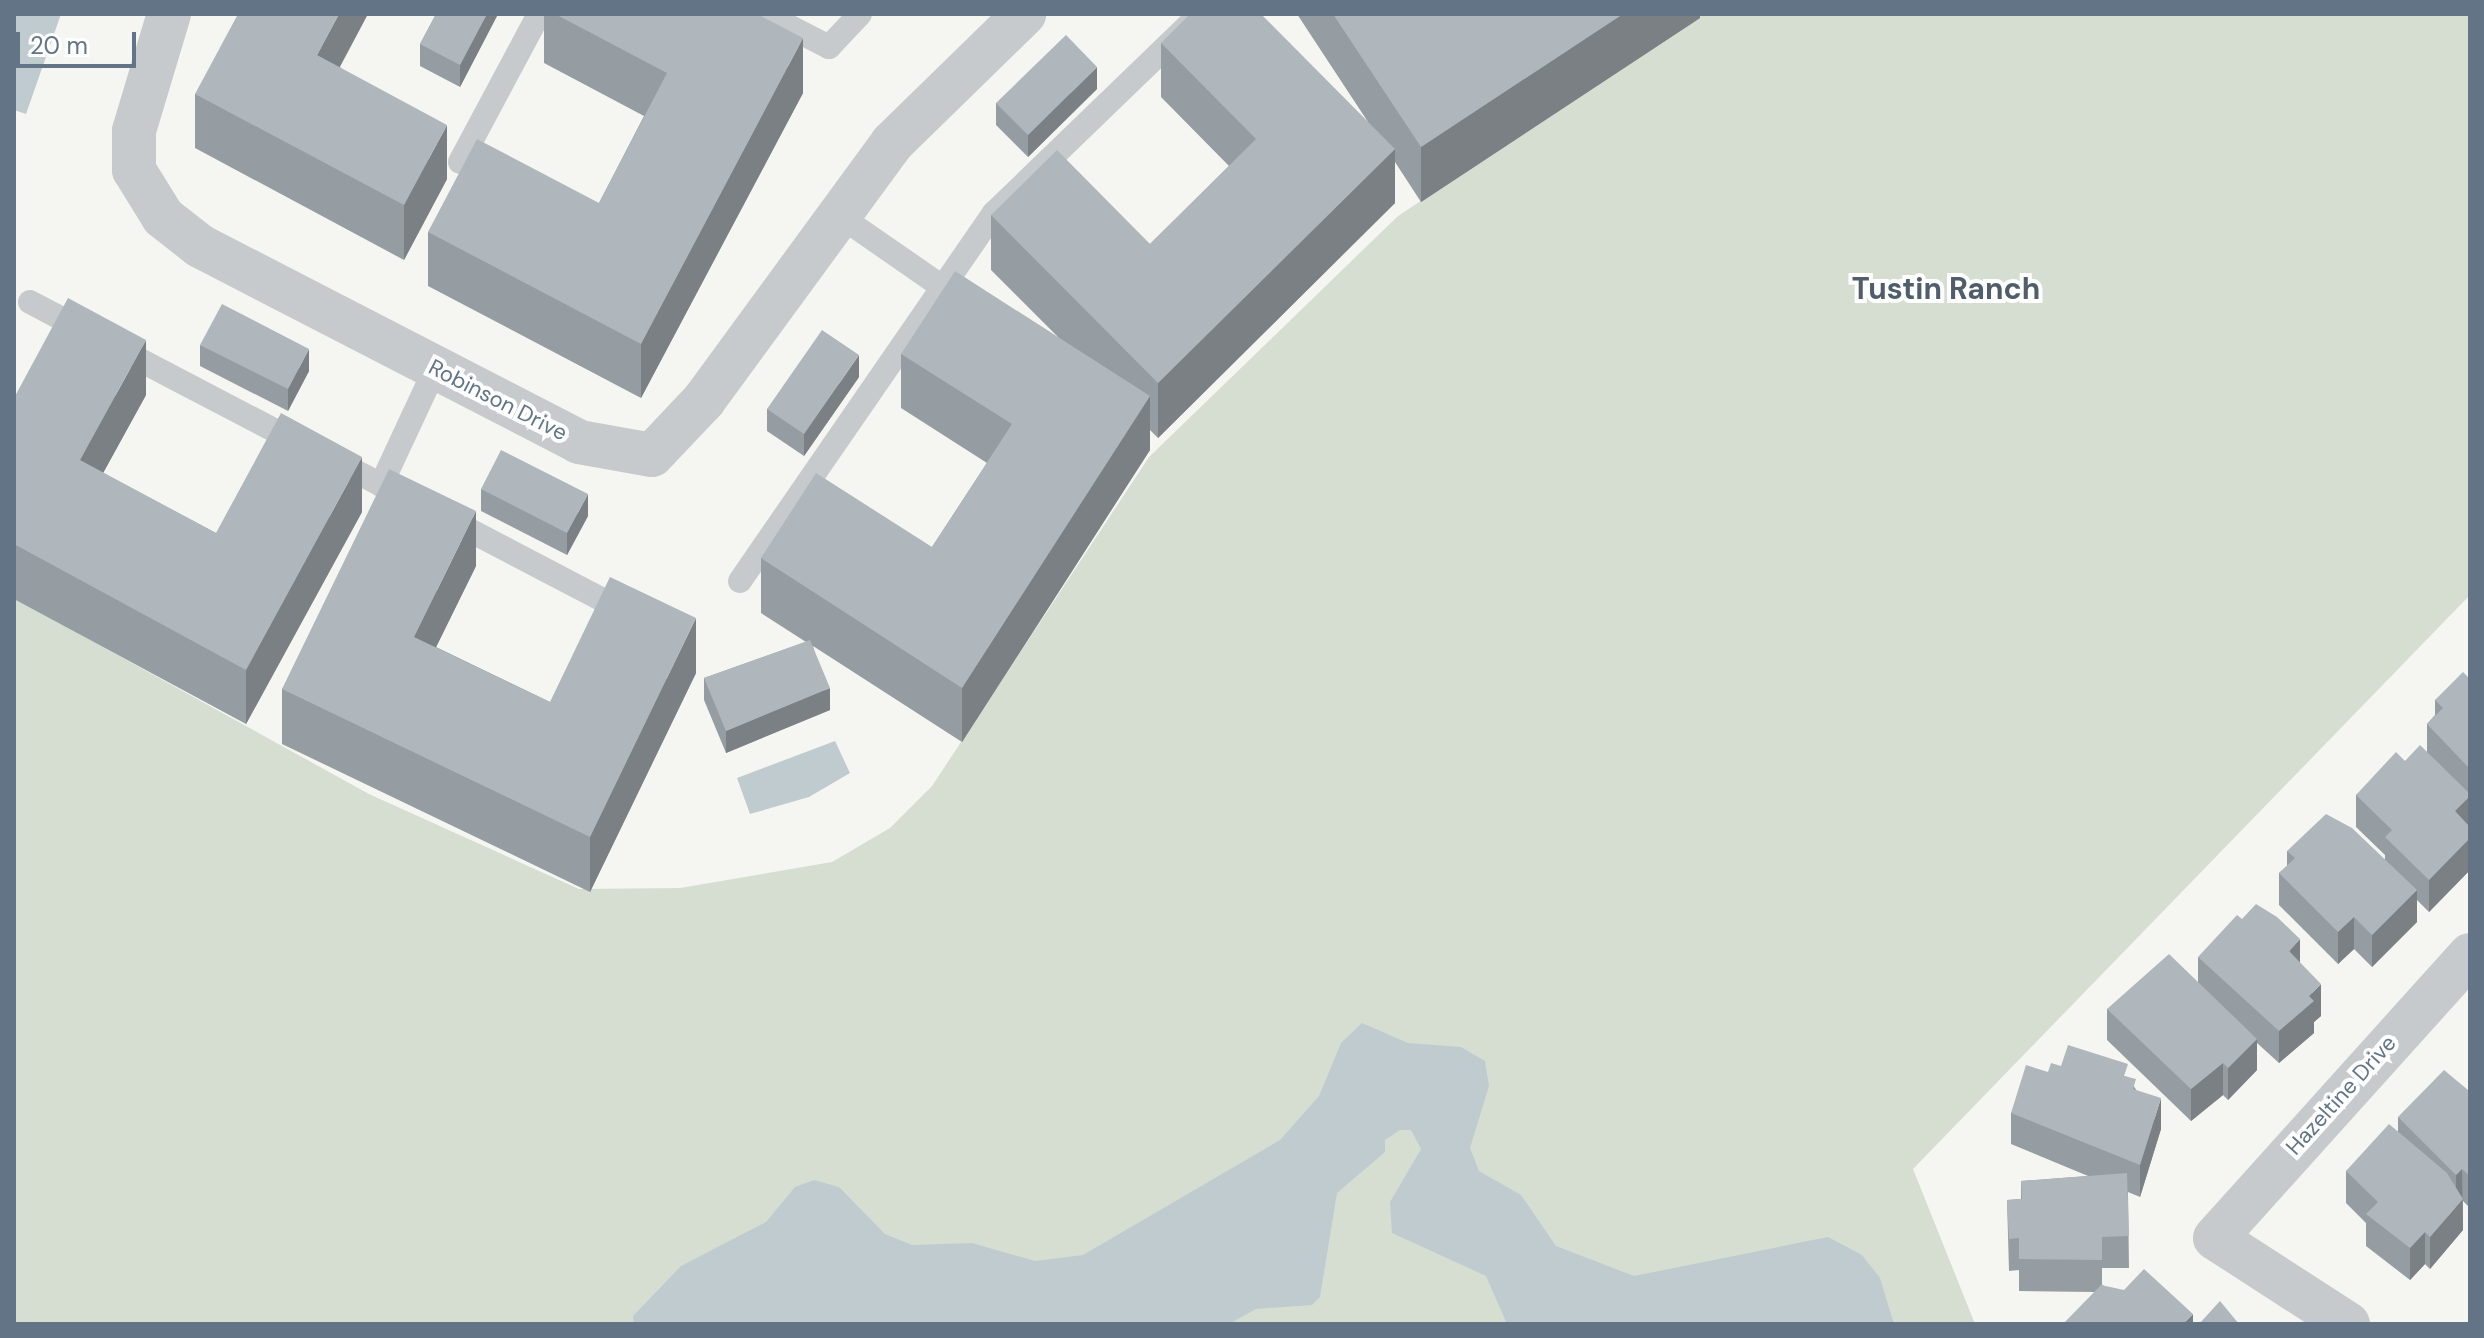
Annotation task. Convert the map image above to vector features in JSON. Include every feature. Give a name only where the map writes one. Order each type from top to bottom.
[{"type":"street","name":"Robinson Drive","points":[[169,14],[134,131],[134,170],[163,217],[200,246],[579,442],[652,455],[704,400],[837,214],[892,143],[1024,14]]},
{"type":"street","name":"Hazeltine Drive","points":[[2348,1324],[2215,1238],[2470,955]]},
{"type":"lane","points":[[460,162],[539,14]]},
{"type":"lane","points":[[765,14],[829,47],[860,14]]},
{"type":"lane","points":[[740,581],[938,284],[994,213],[1200,14]]},
{"type":"lane","points":[[837,214],[938,284]]},
{"type":"lane","points":[[30,302],[646,622]]},
{"type":"lane","points":[[381,485],[436,367]]},
{"type":"shaded area","points":[[14,14],[61,14],[26,114],[14,110]]},
{"type":"shaded area","points":[[1703,14],[2470,14],[2470,595],[1913,1169],[1975,1324],[14,1324],[14,598],[369,794],[579,889],[680,888],[832,862],[890,828],[932,786],[1149,457],[1398,216]]},
{"type":"shaded area","points":[[835,741],[850,773],[809,797],[750,814],[737,778]]},
{"type":"shaded area","points":[[1362,1023],[1408,1043],[1461,1047],[1485,1061],[1489,1086],[1470,1148],[1479,1171],[1521,1195],[1556,1246],[1634,1276],[1828,1237],[1862,1255],[1880,1278],[1894,1324],[1507,1324],[1486,1276],[1392,1233],[1390,1202],[1421,1149],[1411,1130],[1400,1130],[1385,1140],[1385,1152],[1337,1193],[1320,1297],[1312,1305],[1256,1309],[1229,1324],[634,1324],[633,1316],[681,1266],[766,1222],[795,1187],[814,1180],[839,1187],[885,1234],[912,1245],[972,1243],[1035,1261],[1083,1255],[1280,1140],[1319,1096],[1341,1043]]},
{"type":"building","points":[[238,14],[339,14],[317,55],[447,125],[404,205],[195,94]]},
{"type":"building","points":[[436,14],[487,14],[460,65],[420,44]]},
{"type":"building","points":[[555,14],[757,14],[803,38],[641,344],[428,232],[477,139],[599,203],[667,73]]},
{"type":"building","points":[[1190,14],[1261,14],[1395,149],[1158,383],[991,215],[1057,150],[1150,244],[1256,139],[1161,43]]},
{"type":"building","points":[[1333,14],[1623,14],[1421,147]]},
{"type":"building","points":[[1066,35],[1097,67],[1028,135],[996,103]]},
{"type":"building","points":[[955,271],[1150,396],[962,688],[761,558],[816,473],[932,547],[1012,424],[901,354]]},
{"type":"building","points":[[68,298],[146,340],[80,460],[216,533],[281,413],[362,457],[246,670],[14,544],[14,398]]},
{"type":"building","points":[[222,304],[309,349],[288,389],[200,345]]},
{"type":"building","points":[[822,330],[859,355],[804,434],[767,409]]},
{"type":"building","points":[[501,450],[588,494],[567,533],[481,489]]},
{"type":"building","points":[[389,469],[476,511],[414,637],[550,702],[610,577],[696,618],[590,837],[282,689]]},
{"type":"building","points":[[810,640],[830,688],[726,731],[704,678]]},
{"type":"building","points":[[2463,672],[2470,679],[2470,769],[2427,724],[2443,708],[2435,700]]},
{"type":"building","points":[[2420,745],[2470,794],[2455,811],[2470,827],[2470,838],[2429,880],[2385,837],[2392,830],[2356,795],[2396,752],[2405,761]]},
{"type":"building","points":[[2326,814],[2352,828],[2417,890],[2372,935],[2354,917],[2338,932],[2279,873],[2295,858],[2287,851]]},
{"type":"building","points":[[2256,904],[2277,917],[2300,939],[2289,951],[2321,984],[2309,996],[2314,1001],[2279,1031],[2198,957],[2237,915],[2242,919]]},
{"type":"building","points":[[2169,954],[2257,1039],[2228,1068],[2223,1063],[2191,1089],[2107,1009]]},
{"type":"building","points":[[2068,1045],[2128,1064],[2124,1076],[2136,1079],[2133,1089],[2161,1098],[2140,1165],[2011,1113],[2026,1065],[2048,1072],[2051,1063],[2061,1066]]},
{"type":"building","points":[[2444,1070],[2468,1090],[2470,1088],[2470,1176],[2462,1169],[2456,1175],[2398,1117]]},
{"type":"building","points":[[2389,1124],[2447,1173],[2463,1199],[2430,1237],[2425,1232],[2410,1248],[2366,1214],[2378,1202],[2346,1171]]},
{"type":"building","points":[[2127,1173],[2129,1236],[2102,1237],[2102,1260],[2019,1259],[2019,1238],[2009,1239],[2007,1200],[2022,1199],[2021,1181]]},
{"type":"building","points":[[2144,1269],[2193,1314],[2183,1324],[2063,1324],[2101,1285],[2124,1290]]},
{"type":"building","points":[[2220,1301],[2239,1324],[2199,1324]]},
{"type":"district","name":"Tustin Ranch","points":[[1946,289]]}]
